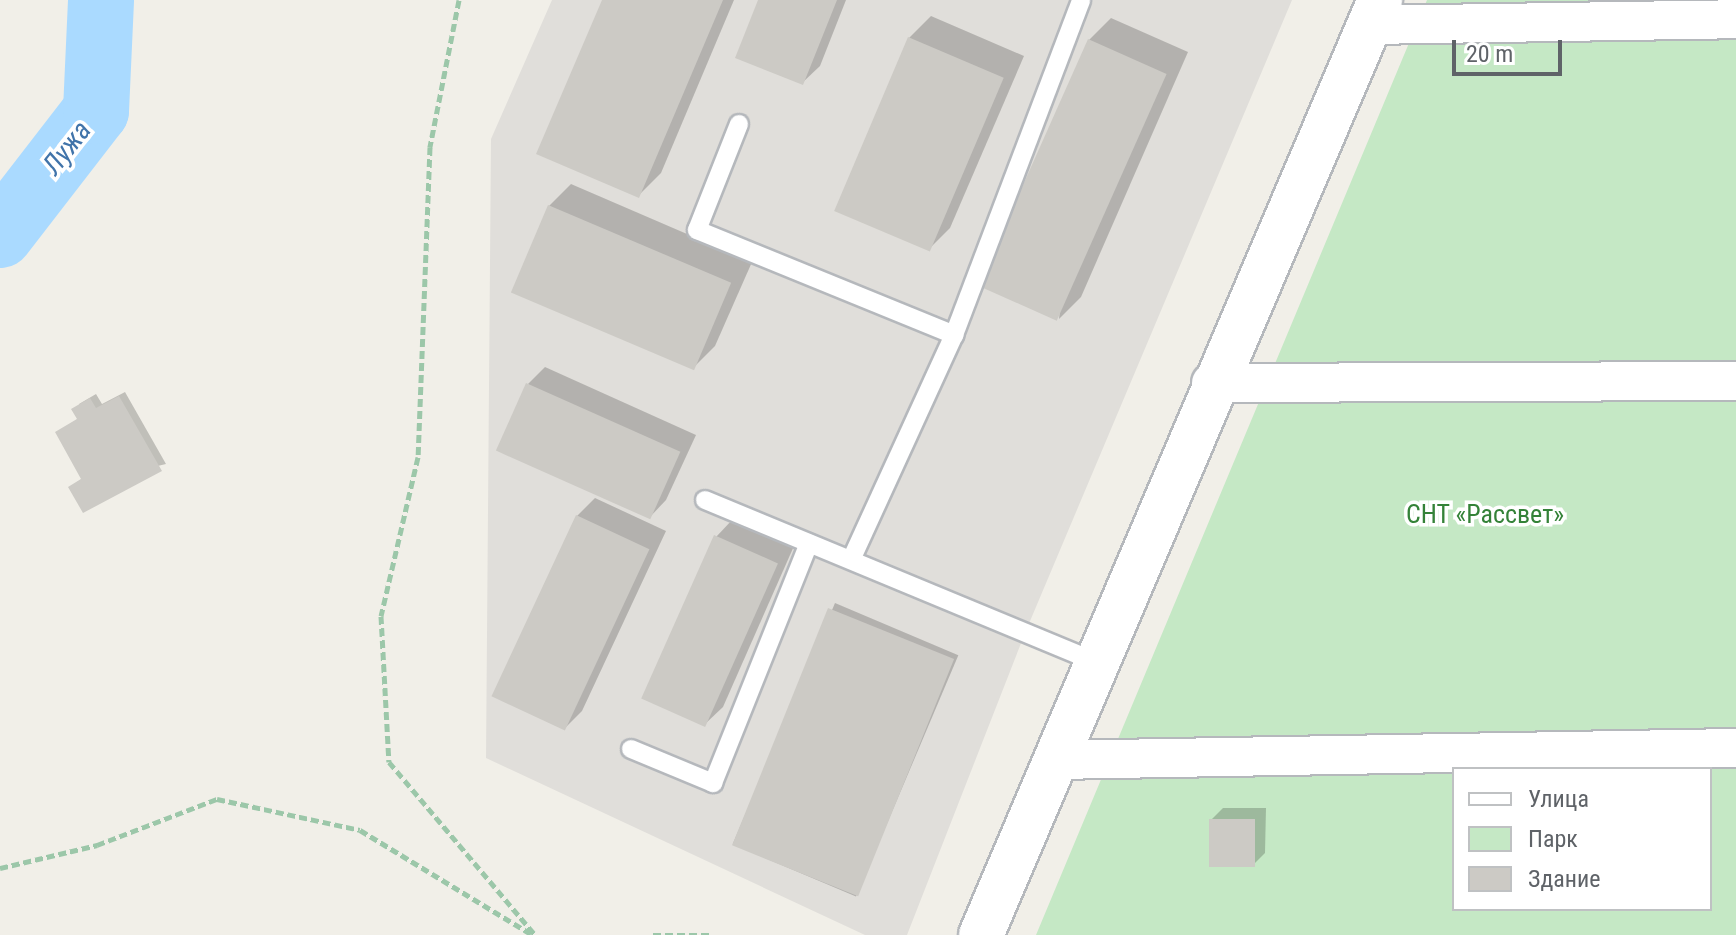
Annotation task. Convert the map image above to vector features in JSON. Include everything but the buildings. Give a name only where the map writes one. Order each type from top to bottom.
[{"type":"main road","points":[[981,935],[1211,383],[1374,13]]},
{"type":"street","points":[[1374,13],[1736,19]]},
{"type":"street","points":[[1211,383],[1736,381]]},
{"type":"street","points":[[1055,760],[1736,748]]},
{"type":"lane","points":[[851,560],[954,335],[1081,0]]},
{"type":"lane","points":[[739,124],[697,230],[954,335]]},
{"type":"lane","points":[[705,500],[1096,662]]},
{"type":"lane","points":[[631,749],[713,783],[809,543]]},
{"type":"path","points":[[459,0],[430,147],[418,457],[381,616],[389,762],[534,935]]},
{"type":"path","points":[[0,868],[97,845],[217,799],[360,830],[534,935]]},
{"type":"path","points":[[653,935],[712,935]]},
{"type":"shaded area","points":[[552,0],[1292,0],[1025,633],[907,935],[865,935],[486,758],[491,139]]},
{"type":"green space","name":"СНТ «Рассвет»","points":[[1427,0],[1736,0],[1736,935],[1036,935]]},
{"type":"waterway","name":"Лужа","points":[[0,235],[96,111],[101,0]]}]
